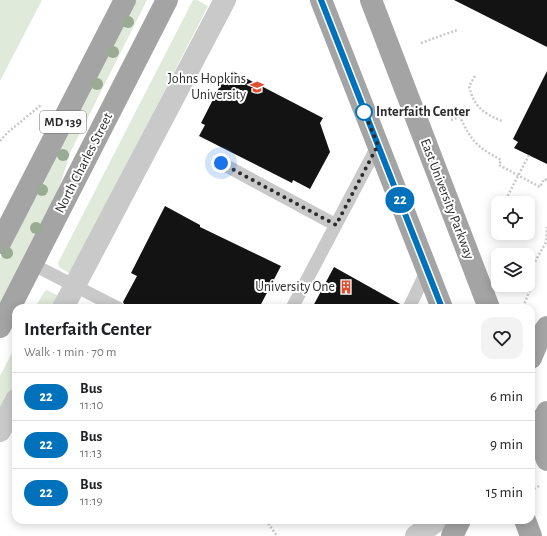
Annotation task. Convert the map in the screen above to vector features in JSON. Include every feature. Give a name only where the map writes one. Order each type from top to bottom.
[{"type":"main road","name":"MD 139","points":[[0,243],[125,0]]},
{"type":"main road","name":"North Charles Street","points":[[0,326],[167,0]]},
{"type":"main road","points":[[320,0],[441,304]]},
{"type":"main road","name":"East University Parkway","points":[[372,0],[487,304]]},
{"type":"main road","points":[[535,348],[547,327]]},
{"type":"main road","points":[[547,412],[536,430],[547,460]]},
{"type":"main road","points":[[452,536],[458,524]]},
{"type":"main road","points":[[526,524],[531,536]]},
{"type":"street","points":[[65,304],[225,0]]},
{"type":"street","points":[[0,431],[12,408]]},
{"type":"street","points":[[416,536],[432,524]]},
{"type":"lane","points":[[294,304],[378,145]]},
{"type":"lane","points":[[221,163],[336,225]]},
{"type":"lane","points":[[32,264],[110,304]]},
{"type":"lane","points":[[411,304],[428,270]]},
{"type":"path","points":[[421,43],[457,30]]},
{"type":"path","points":[[475,76],[469,86],[476,104],[484,112],[502,121]]},
{"type":"path","points":[[0,141],[7,133],[41,105]]},
{"type":"path","points":[[451,120],[460,117],[470,138],[479,147],[501,160],[499,165],[540,187],[544,179],[547,180]]},
{"type":"path","points":[[508,196],[529,155]]},
{"type":"path","points":[[524,304],[532,285],[532,267],[546,242],[547,227]]},
{"type":"path","points":[[535,489],[539,486]]},
{"type":"path","points":[[269,524],[277,536]]},
{"type":"green space","points":[[0,0],[42,0],[0,81]]},
{"type":"green space","points":[[132,0],[147,0],[71,151],[57,194],[0,312],[0,258]]},
{"type":"green space","points":[[193,0],[197,0],[208,6],[72,271],[69,273],[59,267],[58,263]]},
{"type":"green space","points":[[47,290],[57,295],[59,299],[56,304],[37,304],[44,292]]},
{"type":"green space","points":[[12,353],[12,390],[0,414],[0,376]]},
{"type":"building","points":[[454,0],[547,0],[547,47]]},
{"type":"building","points":[[232,71],[323,118],[320,123],[330,152],[310,189],[293,180],[292,183],[199,136],[205,125],[201,123],[223,80],[226,82]]},
{"type":"building","points":[[547,71],[547,164],[514,148],[518,142],[513,139]]},
{"type":"building","points":[[165,206],[200,225],[200,227],[281,266],[261,304],[124,304],[123,302],[137,276],[131,273]]},
{"type":"building","name":"University One","points":[[334,267],[400,304],[314,304]]},
{"type":"bus line","name":"22","points":[[321,0],[440,304]]},
{"type":"place","name":"Johns Hopkins University","points":[[257,87]]},
{"type":"place","name":"Interfaith Center","points":[[364,112]]},
{"type":"place","name":"University One","points":[[346,287]]},
{"type":"route","points":[[221,163],[336,225],[378,145],[364,112]]}]
